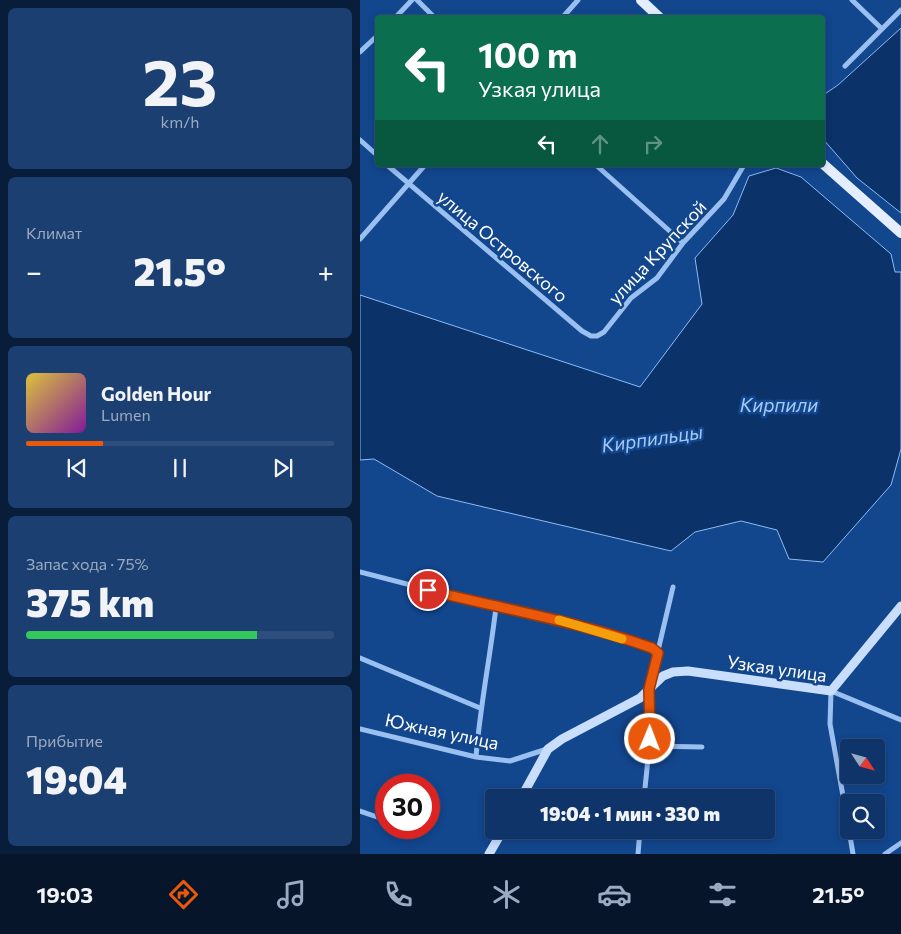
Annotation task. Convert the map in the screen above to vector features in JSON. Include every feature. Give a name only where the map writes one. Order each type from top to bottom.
[{"type":"main road","points":[[641,0],[657,15]]},
{"type":"main road","points":[[825,166],[901,233]]},
{"type":"main road","points":[[831,691],[901,606]]},
{"type":"main road","name":"Узкая улица","points":[[649,689],[668,673],[688,672],[831,691]]},
{"type":"main road","name":"Южная улица","points":[[548,749],[562,739],[640,698],[649,689]]},
{"type":"main road","points":[[526,789],[548,749]]},
{"type":"main road","points":[[489,854],[498,839]]},
{"type":"street","points":[[398,15],[412,0]]},
{"type":"street","points":[[417,0],[432,15]]},
{"type":"street","points":[[565,15],[578,0]]},
{"type":"street","points":[[852,0],[882,29]]},
{"type":"street","points":[[845,66],[901,10]]},
{"type":"street","points":[[360,52],[375,38]]},
{"type":"street","points":[[360,140],[375,153]]},
{"type":"street","name":"улица Островского","points":[[389,167],[582,331],[591,336],[597,336],[604,332]]},
{"type":"street","points":[[360,238],[423,167]]},
{"type":"street","points":[[598,167],[683,243]]},
{"type":"street","name":"улица Крупской","points":[[604,332],[631,298],[657,278],[683,243],[724,199],[743,167]]},
{"type":"street","points":[[360,572],[496,608],[554,619],[650,648],[658,653]]},
{"type":"street","points":[[645,789],[649,746],[649,689],[672,587]]},
{"type":"street","points":[[476,757],[480,708],[490,656],[496,608]]},
{"type":"street","points":[[360,658],[480,708]]},
{"type":"street","points":[[831,691],[830,724],[843,794]]},
{"type":"street","name":"Узкая улица","points":[[831,691],[901,720]]},
{"type":"street","name":"Южная улица","points":[[360,729],[476,757],[510,761],[548,749]]},
{"type":"street","points":[[649,746],[702,747]]},
{"type":"street","points":[[360,811],[375,816]]},
{"type":"street","points":[[638,854],[639,839]]},
{"type":"street","points":[[850,839],[852,854]]},
{"type":"street","points":[[885,854],[901,843]]},
{"type":"water","points":[[901,28],[901,213],[857,178],[825,141],[825,94],[838,85]]},
{"type":"water","name":"Кирпили","points":[[776,168],[801,177],[891,254],[895,272],[901,272],[901,449],[891,485],[823,562],[789,559],[777,530],[741,521],[695,532],[671,551],[437,496],[374,459],[360,460],[360,295],[640,387],[702,304],[695,258],[733,215],[749,176]]},
{"type":"slow traffic","points":[[559,620],[622,639]]},
{"type":"route","points":[[428,590],[496,608],[554,619],[652,648],[658,653],[649,689],[650,739]]},
{"type":"water label","name":"Кирпильцы","points":[[652,438]]}]
